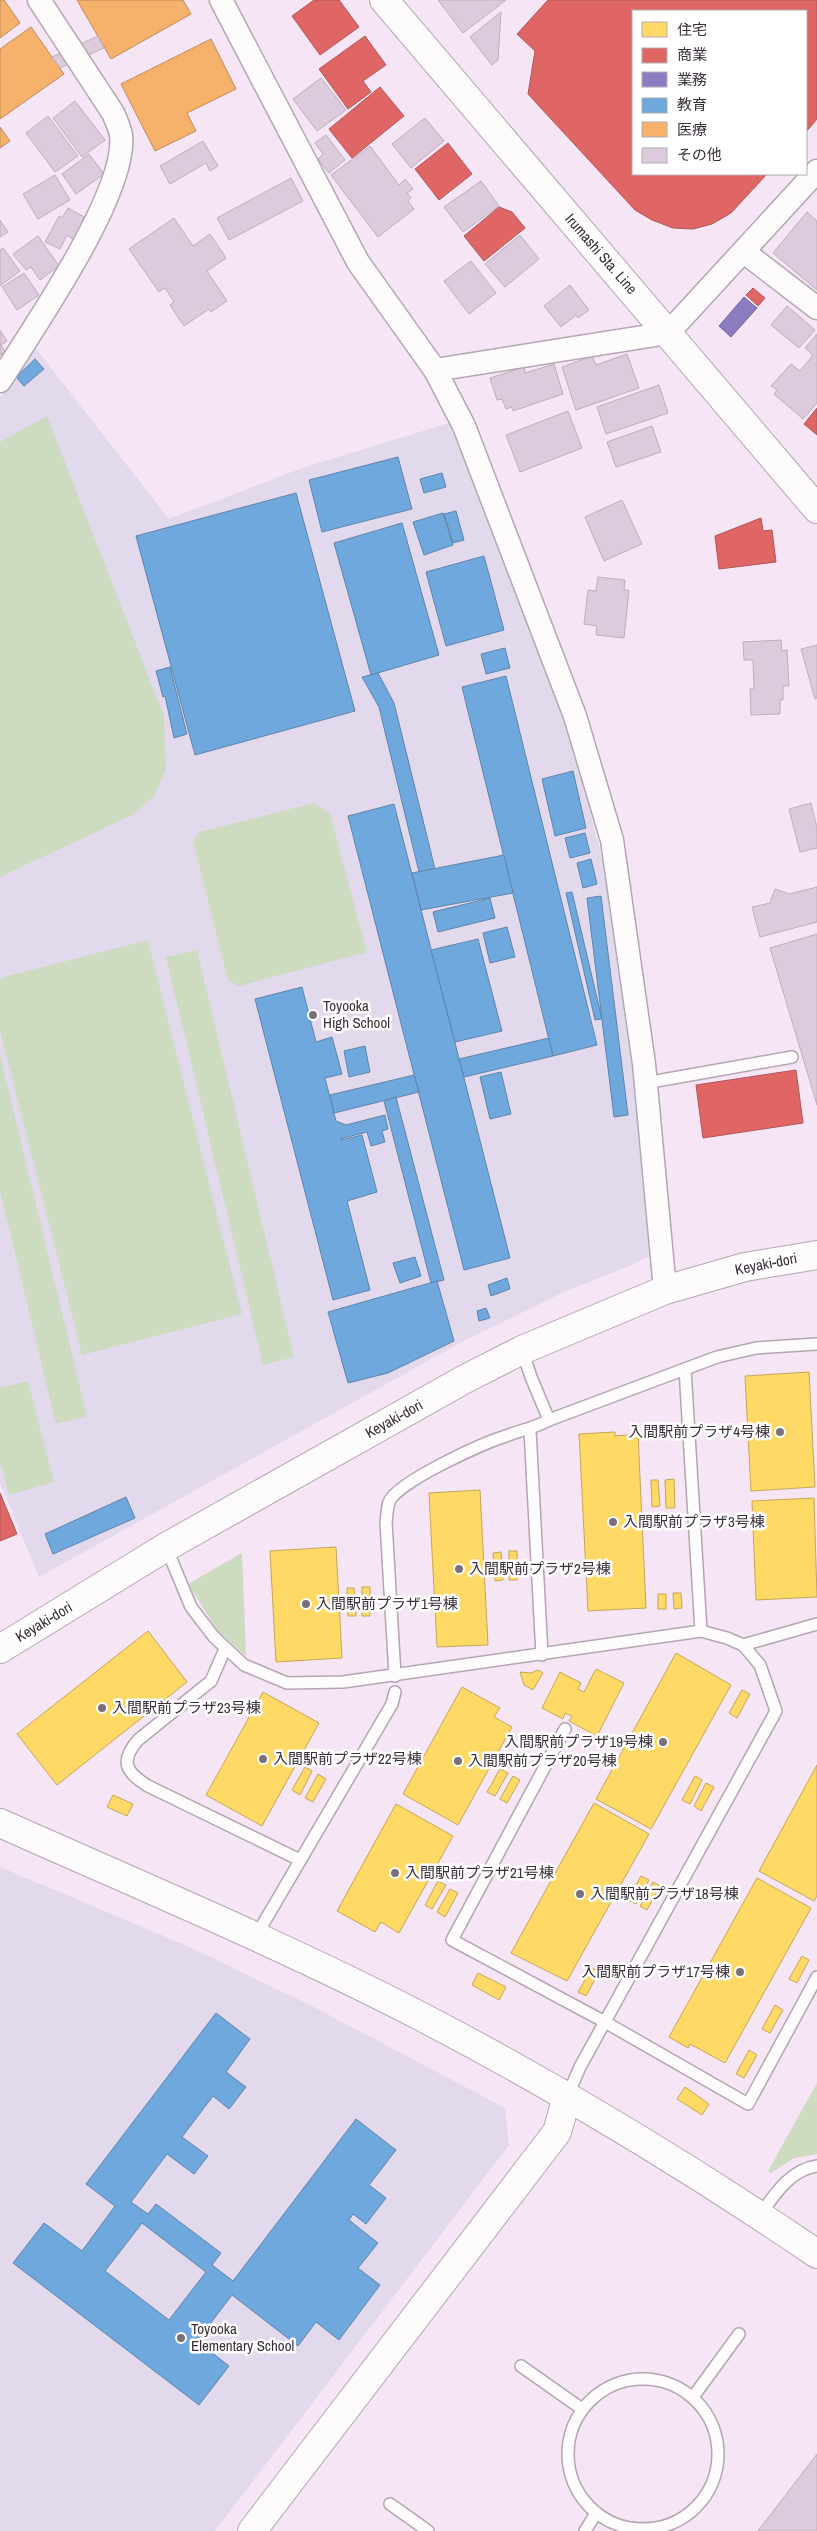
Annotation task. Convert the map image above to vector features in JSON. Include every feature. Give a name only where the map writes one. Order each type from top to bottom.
[{"type":"street","points":[[0,381],[93,226],[115,179],[120,157],[121,134],[113,114],[39,0]]},
{"type":"street","points":[[221,0],[358,262],[435,370],[464,426],[575,716],[612,840],[645,1083],[665,1290]]},
{"type":"street","name":"Irumashi Sta. Line","points":[[384,0],[817,509]]},
{"type":"street","points":[[435,370],[668,333],[817,171]]},
{"type":"street","points":[[744,252],[817,308]]},
{"type":"street","name":"Keyaki-dori","points":[[0,1649],[166,1547],[522,1350],[665,1290],[745,1267],[817,1255]]},
{"type":"street","points":[[0,1823],[255,1938],[423,2018],[567,2097],[760,2215],[817,2254]]},
{"type":"street","points":[[252,2531],[557,2132],[567,2097]]},
{"type":"lane","points":[[645,1083],[792,1058]]},
{"type":"lane","points":[[395,1676],[386,1522],[389,1502],[400,1488],[457,1457],[506,1436],[530,1430],[549,1420],[685,1368],[717,1357],[756,1348],[817,1344]]},
{"type":"lane","points":[[522,1350],[549,1420]]},
{"type":"lane","points":[[685,1368],[701,1631]]},
{"type":"lane","points":[[530,1430],[542,1655]]},
{"type":"lane","points":[[166,1547],[191,1607],[225,1649],[244,1665],[287,1684],[342,1682],[395,1676],[701,1631],[727,1638],[743,1645],[760,1665],[776,1711],[580,2067],[567,2097]]},
{"type":"lane","points":[[743,1645],[817,1624]]},
{"type":"lane","points":[[225,1649],[218,1671],[211,1681],[138,1740],[129,1750],[126,1759],[128,1768],[134,1777],[148,1786],[300,1860]]},
{"type":"lane","points":[[255,1938],[392,1704],[395,1692]]},
{"type":"lane","points":[[565,1729],[452,1940],[605,2022],[748,2104],[817,1977]]},
{"type":"lane","points":[[760,2215],[779,2188],[806,2168],[817,2166]]},
{"type":"lane","points":[[693,2397],[739,2334]]},
{"type":"lane","points":[[521,2366],[582,2409]]},
{"type":"lane","points":[[648,2378],[672,2384],[693,2397],[709,2417],[718,2442],[717,2467],[708,2492],[692,2511],[669,2524],[653,2528],[644,2529],[619,2525],[596,2513],[580,2496],[571,2475],[568,2452],[572,2429],[582,2409],[601,2391],[623,2381],[648,2378]]},
{"type":"lane","points":[[390,2504],[428,2531]]},
{"type":"lane","points":[[584,2531],[596,2513]]},
{"type":"shaded area","name":"Toyooka High School","points":[[33,345],[169,519],[302,468],[449,423],[503,549],[578,763],[605,871],[617,943],[634,1088],[649,1256],[630,1266],[568,1290],[460,1343],[39,1577],[0,1483],[0,398]]},
{"type":"shaded area","name":"Toyooka Elementary School","points":[[0,1867],[185,1945],[312,2006],[505,2108],[509,2145],[215,2531],[0,2531]]},
{"type":"green space","points":[[47,416],[164,716],[166,770],[154,796],[132,815],[0,877],[0,442]]},
{"type":"green space","points":[[314,803],[330,814],[367,952],[239,986],[228,981],[193,841],[199,832]]},
{"type":"green space","points":[[148,940],[242,1314],[82,1355],[0,1030],[0,978]]},
{"type":"green space","points":[[197,950],[294,1357],[263,1365],[166,957]]},
{"type":"green space","points":[[0,1055],[87,1416],[56,1424],[0,1191]]},
{"type":"green space","points":[[28,1381],[54,1482],[9,1495],[0,1462],[0,1388]]},
{"type":"green space","points":[[242,1553],[246,1656],[218,1631],[188,1584]]},
{"type":"green space","points":[[817,2083],[817,2154],[794,2158],[771,2173],[768,2171]]},
{"type":"building: 住宅","name":"入間駅前プラザ4号棟","points":[[809,1372],[815,1487],[751,1491],[745,1376]]},
{"type":"building: 住宅","name":"入間駅前プラザ3号棟","points":[[615,1432],[615,1436],[638,1434],[646,1608],[588,1611],[579,1434]]},
{"type":"building: 住宅","points":[[674,1479],[675,1508],[666,1508],[665,1480]]},
{"type":"building: 住宅","points":[[651,1480],[658,1480],[660,1506],[652,1507]]},
{"type":"building: 住宅","name":"入間駅前プラザ2号棟","points":[[480,1490],[488,1645],[437,1647],[429,1493]]},
{"type":"building: 住宅","points":[[814,1498],[817,1597],[756,1600],[752,1501]]},
{"type":"building: 住宅","name":"入間駅前プラザ1号棟","points":[[336,1547],[342,1658],[276,1662],[270,1551]]},
{"type":"building: 住宅","points":[[509,1551],[517,1551],[517,1580],[509,1580]]},
{"type":"building: 住宅","points":[[501,1552],[503,1580],[495,1581],[493,1553]]},
{"type":"building: 住宅","points":[[362,1587],[370,1587],[370,1616],[362,1616]]},
{"type":"building: 住宅","points":[[347,1588],[354,1588],[356,1616],[348,1616]]},
{"type":"building: 住宅","points":[[673,1593],[681,1593],[682,1608],[674,1609]]},
{"type":"building: 住宅","points":[[658,1594],[666,1594],[666,1609],[658,1609]]},
{"type":"building: 住宅","name":"入間駅前プラザ23号棟","points":[[148,1631],[187,1682],[57,1785],[17,1734]]},
{"type":"building: 住宅","name":"入間駅前プラザ19号棟","points":[[676,1653],[731,1685],[651,1829],[596,1799]]},
{"type":"building: 住宅","points":[[596,1669],[624,1683],[597,1736],[569,1721],[572,1716],[565,1713],[563,1719],[542,1708],[560,1672],[581,1683],[578,1689],[584,1692]]},
{"type":"building: 住宅","points":[[538,1670],[543,1673],[533,1690],[524,1685],[520,1672],[531,1673]]},
{"type":"building: 住宅","name":"入間駅前プラザ20号棟","points":[[462,1687],[500,1708],[494,1717],[512,1727],[458,1825],[403,1794]]},
{"type":"building: 住宅","points":[[742,1690],[750,1694],[737,1718],[729,1713]]},
{"type":"building: 住宅","name":"入間駅前プラザ22号棟","points":[[263,1692],[319,1723],[262,1826],[206,1795]]},
{"type":"building: 住宅","points":[[817,1765],[817,1896],[814,1901],[759,1871]]},
{"type":"building: 住宅","points":[[305,1767],[312,1771],[300,1795],[292,1790]]},
{"type":"building: 住宅","points":[[500,1769],[508,1773],[495,1796],[487,1792]]},
{"type":"building: 住宅","points":[[318,1774],[326,1779],[313,1802],[305,1798]]},
{"type":"building: 住宅","points":[[513,1776],[520,1780],[507,1803],[500,1799]]},
{"type":"building: 住宅","points":[[695,1776],[702,1780],[690,1804],[682,1800]]},
{"type":"building: 住宅","points":[[706,1783],[714,1787],[701,1811],[694,1806]]},
{"type":"building: 住宅","points":[[113,1795],[133,1804],[127,1816],[107,1807]]},
{"type":"building: 住宅","name":"入間駅前プラザ18号棟","points":[[594,1803],[649,1834],[567,1981],[511,1953]]},
{"type":"building: 住宅","name":"入間駅前プラザ21号棟","points":[[396,1804],[453,1836],[399,1933],[381,1922],[375,1932],[337,1911]]},
{"type":"building: 住宅","points":[[641,1876],[649,1880],[636,1904],[628,1900]]},
{"type":"building: 住宅","name":"入間駅前プラザ17号棟","points":[[757,1878],[811,1908],[725,2063],[690,2044],[688,2048],[669,2037]]},
{"type":"building: 住宅","points":[[438,1881],[446,1885],[432,1909],[425,1905]]},
{"type":"building: 住宅","points":[[653,1882],[660,1886],[647,1910],[640,1906]]},
{"type":"building: 住宅","points":[[450,1889],[458,1893],[445,1917],[437,1912]]},
{"type":"building: 住宅","points":[[802,1956],[809,1960],[797,1983],[789,1979]]},
{"type":"building: 住宅","points":[[592,1968],[599,1972],[586,1996],[578,1992]]},
{"type":"building: 住宅","points":[[478,1973],[506,1987],[499,2000],[472,1985]]},
{"type":"building: 住宅","points":[[775,2005],[783,2010],[770,2033],[762,2029]]},
{"type":"building: 住宅","points":[[749,2050],[757,2055],[744,2078],[736,2074]]},
{"type":"building: 住宅","points":[[685,2087],[709,2104],[702,2115],[677,2099]]},
{"type":"building: 商業","points":[[314,0],[339,0],[359,27],[320,55],[292,16]]},
{"type":"building: 商業","points":[[548,0],[817,0],[817,119],[807,131],[807,10],[632,10],[632,175],[766,175],[731,213],[712,224],[693,229],[673,228],[652,220],[635,210],[528,94],[535,51],[517,34]]},
{"type":"building: 商業","points":[[365,36],[386,65],[363,81],[371,92],[348,109],[319,69]]},
{"type":"building: 商業","points":[[380,87],[404,116],[352,158],[329,129]]},
{"type":"building: 商業","points":[[448,143],[472,174],[439,200],[415,169]]},
{"type":"building: 商業","points":[[499,207],[512,212],[525,228],[484,261],[464,236]]},
{"type":"building: 商業","points":[[753,288],[765,298],[758,306],[746,295]]},
{"type":"building: 商業","points":[[817,408],[817,435],[804,424]]},
{"type":"building: 商業","points":[[761,518],[763,531],[772,530],[776,562],[719,569],[715,536]]},
{"type":"building: 商業","points":[[796,1070],[803,1123],[703,1138],[696,1085]]},
{"type":"building: 商業","points":[[0,1493],[17,1534],[0,1541]]},
{"type":"building: 業務","points":[[744,297],[757,308],[731,337],[719,326]]},
{"type":"building: 教育","points":[[35,359],[44,369],[24,386],[16,377]]},
{"type":"building: 教育","points":[[398,457],[412,509],[322,532],[309,480]]},
{"type":"building: 教育","points":[[442,473],[446,487],[424,493],[420,479]]},
{"type":"building: 教育","points":[[296,493],[355,711],[195,755],[136,536]]},
{"type":"building: 教育","points":[[456,511],[464,540],[453,543],[444,514]]},
{"type":"building: 教育","points":[[443,513],[453,545],[424,555],[413,522]]},
{"type":"building: 教育","points":[[402,523],[439,655],[371,675],[334,543]]},
{"type":"building: 教育","points":[[484,556],[504,630],[446,646],[426,572]]},
{"type":"building: 教育","points":[[505,648],[510,668],[486,674],[481,654]]},
{"type":"building: 教育","points":[[170,667],[187,734],[174,738],[165,696],[163,697],[156,671]]},
{"type":"building: 教育","points":[[378,673],[394,703],[435,869],[419,872],[379,707],[362,677]]},
{"type":"building: 教育","points":[[506,676],[597,1045],[553,1056],[462,687]]},
{"type":"building: 教育","points":[[573,771],[586,828],[555,836],[542,779]]},
{"type":"building: 教育","points":[[394,804],[510,1258],[464,1270],[348,816]]},
{"type":"building: 教育","points":[[585,833],[590,853],[570,858],[565,838]]},
{"type":"building: 教育","points":[[504,855],[513,893],[421,910],[412,873]]},
{"type":"building: 教育","points":[[591,859],[597,884],[583,888],[577,863]]},
{"type":"building: 教育","points":[[572,892],[602,1019],[595,1020],[566,893]]},
{"type":"building: 教育","points":[[601,896],[628,1115],[614,1117],[587,898]]},
{"type":"building: 教育","points":[[490,898],[495,918],[438,932],[433,912]]},
{"type":"building: 教育","points":[[507,927],[515,957],[490,963],[483,933]]},
{"type":"building: 教育","points":[[478,939],[502,1031],[455,1042],[431,950]]},
{"type":"building: 教育","points":[[302,987],[316,1042],[332,1037],[342,1074],[325,1078],[336,1121],[346,1125],[385,1115],[388,1129],[382,1131],[385,1142],[371,1146],[367,1132],[340,1139],[362,1135],[377,1192],[347,1201],[370,1290],[333,1300],[255,999]]},
{"type":"building: 教育","points":[[549,1038],[553,1056],[464,1077],[459,1059]]},
{"type":"building: 教育","points":[[365,1046],[370,1072],[349,1077],[344,1051]]},
{"type":"building: 教育","points":[[501,1072],[511,1114],[490,1119],[480,1077]]},
{"type":"building: 教育","points":[[414,1075],[419,1092],[334,1113],[330,1095]]},
{"type":"building: 教育","points":[[396,1097],[444,1280],[431,1283],[384,1101]]},
{"type":"building: 教育","points":[[415,1257],[421,1276],[400,1283],[393,1263]]},
{"type":"building: 教育","points":[[507,1278],[510,1289],[491,1296],[488,1285]]},
{"type":"building: 教育","points":[[437,1281],[454,1341],[388,1373],[348,1383],[328,1312]]},
{"type":"building: 教育","points":[[486,1308],[490,1318],[479,1321],[477,1311]]},
{"type":"building: 教育","points":[[126,1497],[135,1518],[53,1554],[45,1534]]},
{"type":"building: 教育","points":[[216,2013],[250,2039],[226,2072],[246,2087],[229,2109],[213,2096],[182,2137],[208,2156],[194,2174],[167,2154],[131,2202],[148,2214],[156,2204],[221,2253],[212,2265],[233,2281],[356,2119],[396,2150],[369,2185],[386,2198],[366,2224],[353,2214],[349,2220],[378,2243],[358,2268],[380,2285],[339,2340],[316,2322],[298,2346],[232,2295],[197,2341],[229,2366],[199,2405],[13,2263],[44,2223],[82,2251],[115,2206],[86,2184]],"holes":[[[142,2223],[206,2272],[169,2320],[105,2271]]]},
{"type":"building: 医療","points":[[0,0],[4,0],[20,23],[0,38]]},
{"type":"building: 医療","points":[[77,0],[183,0],[191,14],[111,59]]},
{"type":"building: 医療","points":[[31,27],[64,74],[0,119],[0,49]]},
{"type":"building: 医療","points":[[211,39],[236,89],[187,113],[196,131],[155,151],[121,84]]},
{"type":"building: 医療","points":[[0,127],[10,141],[0,148]]},
{"type":"building: その他","points":[[438,0],[506,0],[463,33]]},
{"type":"building: その他","points":[[501,12],[498,60],[492,65],[470,37]]},
{"type":"building: その他","points":[[98,36],[104,48],[60,68],[52,57]]},
{"type":"building: その他","points":[[321,78],[346,110],[317,131],[293,99]]},
{"type":"building: その他","points":[[75,101],[105,140],[82,157],[53,118]]},
{"type":"building: その他","points":[[48,116],[78,156],[55,172],[26,133]]},
{"type":"building: その他","points":[[425,118],[444,141],[411,168],[392,144]]},
{"type":"building: その他","points":[[326,135],[345,160],[329,173],[318,159],[323,154],[315,143]]},
{"type":"building: その他","points":[[203,141],[218,166],[210,171],[206,163],[170,184],[160,166]]},
{"type":"building: その他","points":[[370,146],[399,185],[405,179],[413,189],[407,193],[411,198],[408,201],[414,209],[378,237],[331,175]]},
{"type":"building: その他","points":[[89,154],[104,174],[76,194],[62,174]]},
{"type":"building: その他","points":[[55,175],[70,200],[38,219],[23,194]]},
{"type":"building: その他","points":[[291,178],[303,201],[229,240],[217,218]]},
{"type":"building: その他","points":[[481,181],[499,206],[463,232],[444,207]]},
{"type":"building: その他","points":[[68,208],[86,218],[74,240],[67,235],[60,249],[45,242],[59,216],[62,218]]},
{"type":"building: その他","points":[[807,212],[817,221],[817,290],[773,253]]},
{"type":"building: その他","points":[[174,218],[193,246],[210,234],[226,258],[207,271],[227,301],[211,312],[209,309],[184,326],[170,305],[174,302],[165,288],[159,292],[129,249]]},
{"type":"building: その他","points":[[0,220],[8,232],[0,237]]},
{"type":"building: その他","points":[[520,235],[539,259],[505,287],[485,264]]},
{"type":"building: その他","points":[[38,236],[59,266],[40,280],[31,267],[26,270],[13,254]]},
{"type":"building: その他","points":[[3,248],[20,271],[0,286],[0,250]]},
{"type":"building: その他","points":[[471,261],[496,293],[469,314],[444,281]]},
{"type":"building: その他","points":[[24,273],[39,295],[17,310],[2,287]]},
{"type":"building: その他","points":[[570,285],[589,310],[578,318],[576,315],[561,327],[544,306]]},
{"type":"building: その他","points":[[787,306],[815,330],[799,348],[771,325]]},
{"type":"building: その他","points":[[0,330],[7,341],[1,345],[5,352],[0,355]]},
{"type":"building: その他","points":[[817,334],[817,403],[803,419],[774,394],[777,390],[771,386],[791,364],[800,371],[813,355],[805,348]]},
{"type":"building: その他","points":[[627,354],[639,388],[576,410],[562,367],[592,356],[596,365]]},
{"type":"building: その他","points":[[554,364],[563,394],[513,411],[512,407],[506,409],[502,399],[497,400],[490,378],[524,367],[525,373]]},
{"type":"building: その他","points":[[659,385],[668,413],[606,434],[597,407]]},
{"type":"building: その他","points":[[568,411],[582,448],[520,472],[506,435]]},
{"type":"building: その他","points":[[652,426],[661,452],[616,467],[607,442]]},
{"type":"building: その他","points":[[622,500],[642,544],[604,561],[585,517]]},
{"type":"building: その他","points":[[598,577],[625,580],[624,590],[629,590],[624,638],[596,635],[597,626],[584,624],[588,590],[596,591]]},
{"type":"building: その他","points":[[781,640],[782,651],[787,650],[789,686],[783,686],[780,714],[751,715],[750,689],[754,689],[753,660],[744,660],[743,642]]},
{"type":"building: その他","points":[[817,645],[817,698],[815,699],[801,649]]},
{"type":"building: その他","points":[[811,803],[817,828],[817,848],[800,852],[789,809]]},
{"type":"building: その他","points":[[817,887],[817,922],[760,937],[752,907],[770,903],[775,889],[789,894]]},
{"type":"building: その他","points":[[817,934],[817,1105],[770,948]]},
{"type":"building: その他","points":[[817,2454],[817,2531],[758,2531]]},
{"type":"place","name":"Toyooka High School","points":[[313,1015]]},
{"type":"place","name":"入間駅前プラザ4号棟","points":[[780,1432]]},
{"type":"place","name":"入間駅前プラザ3号棟","points":[[613,1522]]},
{"type":"place","name":"入間駅前プラザ2号棟","points":[[459,1569]]},
{"type":"place","name":"入間駅前プラザ1号棟","points":[[306,1604]]},
{"type":"place","name":"入間駅前プラザ23号棟","points":[[102,1708]]},
{"type":"place","name":"入間駅前プラザ19号棟","points":[[663,1742]]},
{"type":"place","name":"入間駅前プラザ22号棟","points":[[263,1759]]},
{"type":"place","name":"入間駅前プラザ20号棟","points":[[458,1761]]},
{"type":"place","name":"入間駅前プラザ21号棟","points":[[395,1873]]},
{"type":"place","name":"入間駅前プラザ18号棟","points":[[580,1894]]},
{"type":"place","name":"入間駅前プラザ17号棟","points":[[740,1972]]},
{"type":"place","name":"Toyooka Elementary School","points":[[181,2338]]}]
